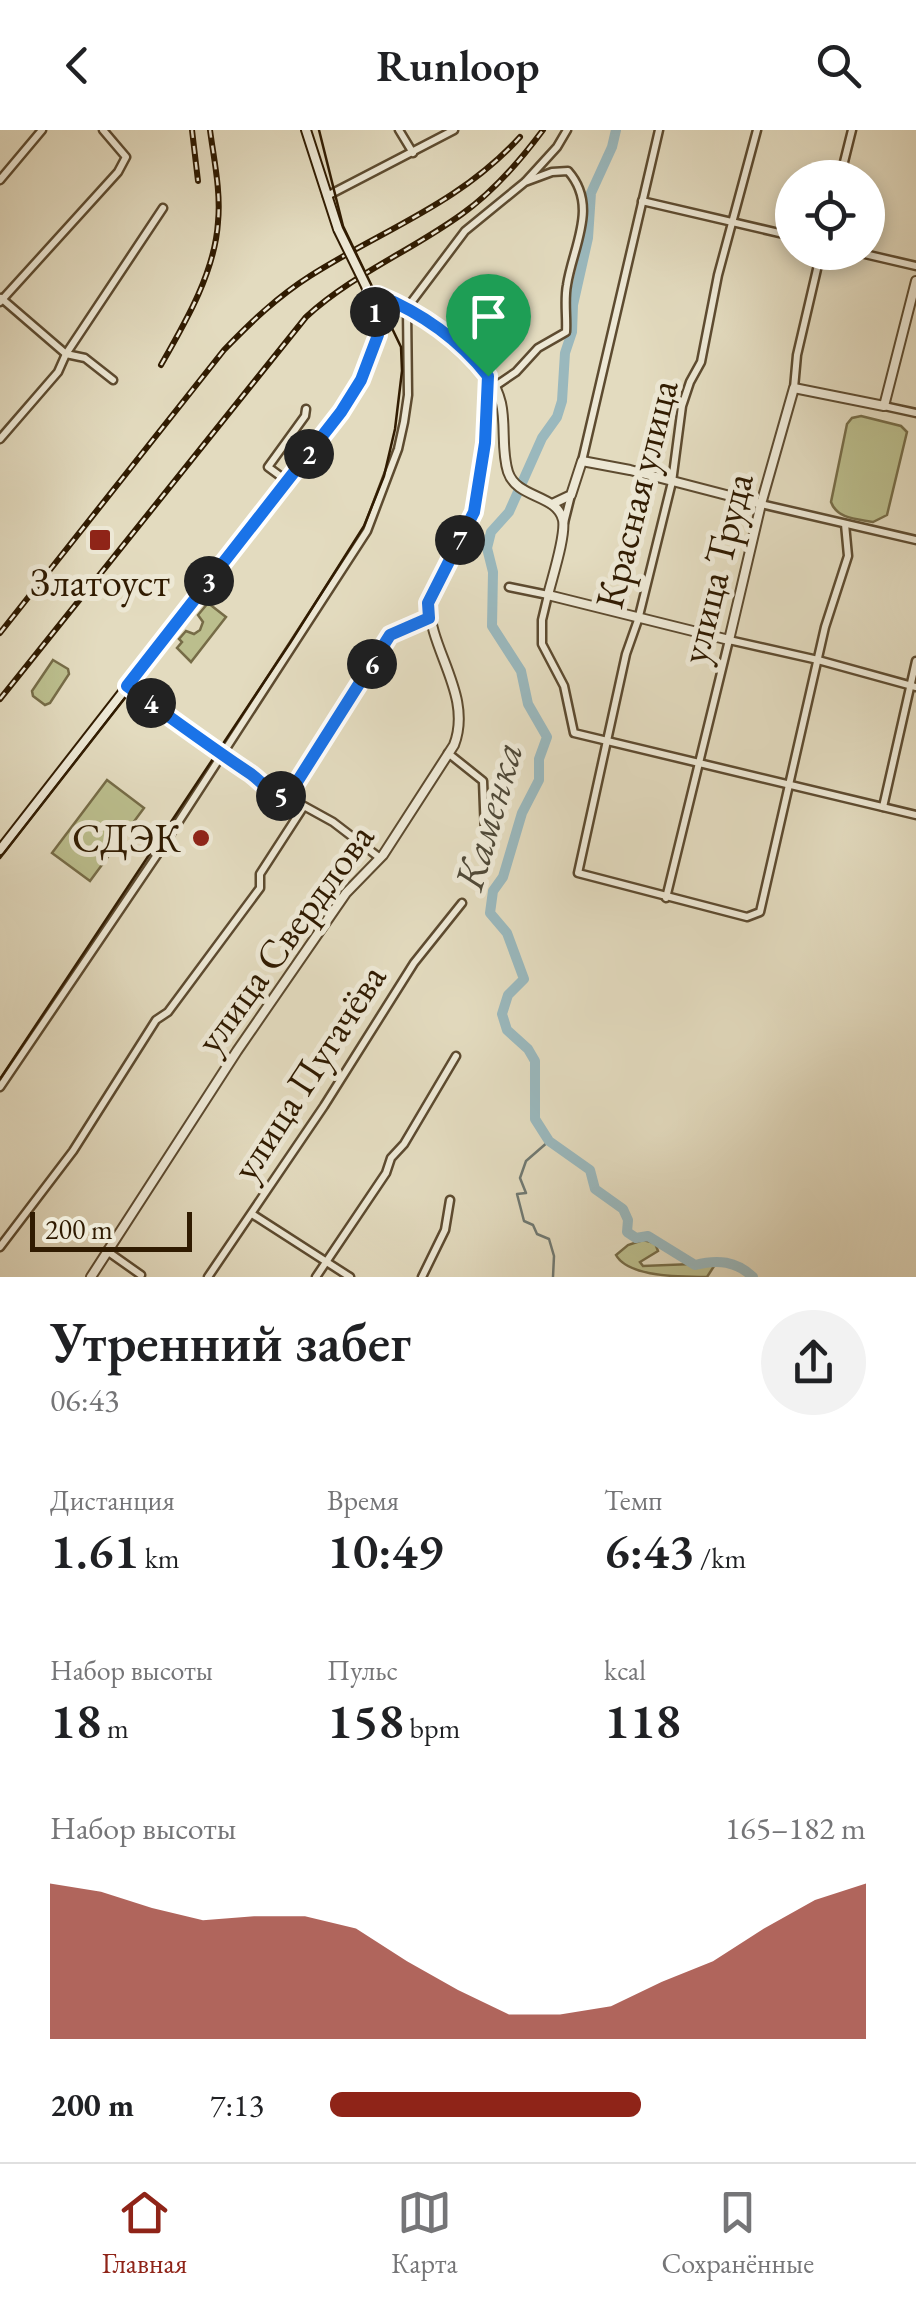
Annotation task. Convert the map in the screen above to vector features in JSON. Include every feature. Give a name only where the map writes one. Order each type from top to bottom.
[{"type":"street","points":[[0,180],[42,130]]},
{"type":"street","points":[[103,130],[126,157],[118,172],[1,300],[66,354],[85,358],[112,380]]},
{"type":"street","points":[[0,850],[341,412],[372,356],[378,324],[370,296],[338,228],[306,130]]},
{"type":"street","points":[[399,130],[412,153]]},
{"type":"street","points":[[0,1087],[222,756],[348,562],[376,512],[406,412],[407,308],[450,253],[455,240],[525,182],[557,147],[566,130]]},
{"type":"street","points":[[659,130],[542,620],[542,644],[564,686],[574,733],[916,814]]},
{"type":"street","name":"Красная улица","points":[[666,898],[578,873],[626,654],[672,482],[682,406],[701,362],[707,323],[757,130]]},
{"type":"street","points":[[844,160],[852,130]]},
{"type":"street","points":[[327,196],[450,131]]},
{"type":"street","points":[[494,386],[516,372],[538,348],[566,332],[568,280],[583,223],[584,202],[568,171],[525,182]]},
{"type":"street","points":[[642,200],[775,232]]},
{"type":"street","points":[[0,439],[58,372],[163,208]]},
{"type":"street","points":[[885,259],[916,266]]},
{"type":"street","name":"улица Труда","points":[[666,898],[761,504],[794,388],[796,355],[817,270]]},
{"type":"street","points":[[884,406],[916,281]]},
{"type":"street","points":[[370,296],[378,295],[407,308],[472,355],[494,386],[504,420],[506,465],[514,483],[552,504],[564,524]]},
{"type":"street","points":[[127,686],[256,778],[265,790],[282,796],[290,793],[390,635],[429,618],[428,603],[474,512],[485,443],[488,376]]},
{"type":"street","points":[[794,388],[916,413]]},
{"type":"street","points":[[288,482],[268,467],[306,416],[306,409]]},
{"type":"street","points":[[582,461],[916,540]]},
{"type":"street","points":[[552,504],[572,496]]},
{"type":"street","points":[[666,898],[747,917],[760,912],[834,592],[848,556],[845,524]]},
{"type":"street","points":[[509,587],[913,686]]},
{"type":"street","name":"улица Свердлова","points":[[91,1277],[236,1052],[346,893],[380,858],[448,754],[459,732],[460,717],[429,618]]},
{"type":"street","points":[[883,806],[916,661]]},
{"type":"street","points":[[448,754],[483,781],[485,834]]},
{"type":"street","points":[[0,1247],[72,1152],[156,1020],[168,1012],[260,888],[260,874],[304,806],[333,822],[380,858]]},
{"type":"street","name":"улица Пугачёва","points":[[208,1277],[324,1106],[414,963],[462,903]]},
{"type":"street","points":[[316,1277],[386,1173],[391,1158],[404,1144],[456,1056]]},
{"type":"street","points":[[422,1277],[445,1230],[450,1200]]},
{"type":"street","points":[[252,1214],[350,1277]]},
{"type":"street","points":[[107,1251],[142,1275]]},
{"type":"green space","points":[[861,416],[901,426],[907,432],[887,515],[873,522],[843,515],[831,502],[847,424]]},
{"type":"green space","points":[[208,603],[226,617],[191,662],[177,648],[182,642],[179,639],[186,631],[194,634],[200,630],[203,622],[198,615]]},
{"type":"green space","points":[[53,660],[68,669],[69,674],[45,705],[32,691]]},
{"type":"green space","points":[[107,780],[144,808],[90,881],[52,853]]},
{"type":"green space","points":[[643,1240],[655,1243],[658,1251],[640,1262],[643,1266],[716,1263],[707,1277],[670,1276],[632,1268],[616,1255]]},
{"type":"waterway","name":"Каменка","points":[[616,130],[591,193],[588,238],[565,353],[562,401],[509,512],[491,532],[487,548],[493,572],[492,626],[521,671],[528,704],[547,737],[539,759],[539,780],[522,813],[503,877],[493,891],[490,913],[507,933],[524,979],[508,995],[502,1014],[507,1030],[535,1061],[535,1119],[549,1141],[590,1170],[595,1189],[623,1209],[628,1220],[627,1232],[636,1238],[648,1236],[695,1265],[726,1263],[753,1277]]},
{"type":"waterway","points":[[549,1141],[526,1161],[520,1178],[526,1193],[517,1194],[524,1221],[549,1239],[554,1256],[553,1277]]},
{"type":"tram line","points":[[0,1079],[290,643],[364,526],[384,476],[395,429],[401,347],[343,226],[319,130]]},
{"type":"tram line","points":[[0,858],[346,415],[379,352],[382,311]]},
{"type":"railway","points":[[192,130],[198,181]]},
{"type":"railway","points":[[161,365],[197,296],[216,241],[219,199],[210,130]]},
{"type":"railway","points":[[0,699],[306,317],[343,288],[473,205],[506,175],[543,130]]},
{"type":"railway","points":[[0,633],[224,350],[254,320],[310,276],[446,198],[520,137]]},
{"type":"place","name":"Златоуст","points":[[100,540]]},
{"type":"place","name":"СДЭК","points":[[201,838]]},
{"type":"route","points":[[378,295],[422,316],[472,355],[488,376],[480,490],[474,512],[428,603],[429,618],[390,635],[290,793],[282,796],[265,790],[256,778],[225,760],[127,686],[288,482],[361,380],[378,335],[370,296],[378,295]]}]
